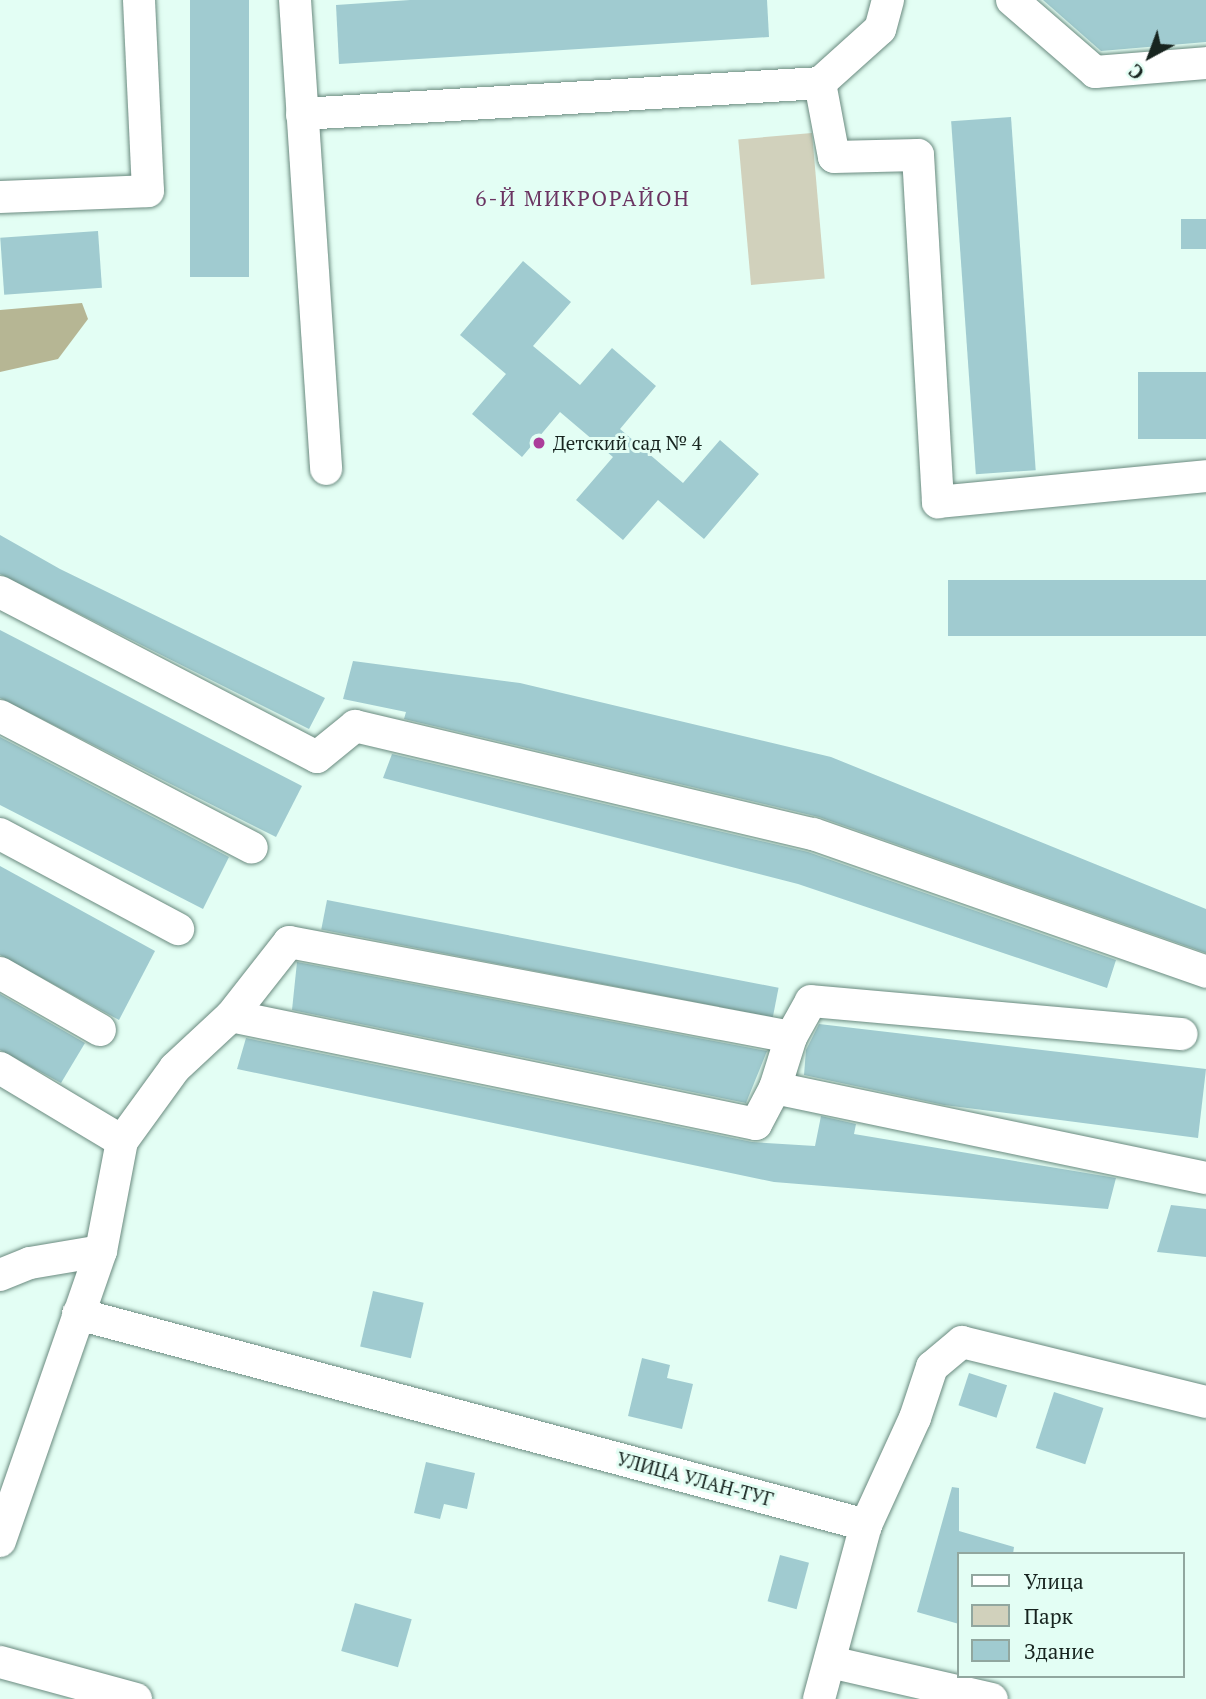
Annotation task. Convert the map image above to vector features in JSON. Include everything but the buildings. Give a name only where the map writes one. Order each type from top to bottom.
[{"type":"street","points":[[0,197],[148,191],[139,0]]},
{"type":"street","points":[[295,0],[326,469]]},
{"type":"street","points":[[302,114],[820,82],[880,29],[888,0]]},
{"type":"street","points":[[1012,0],[1095,72],[1206,63]]},
{"type":"street","points":[[820,82],[834,157],[918,155],[938,502],[1206,476]]},
{"type":"street","points":[[0,592],[317,758],[355,726],[799,831],[1206,972]]},
{"type":"street","points":[[0,716],[251,848]]},
{"type":"street","points":[[0,834],[178,929]]},
{"type":"street","points":[[0,1541],[101,1251],[122,1141],[175,1068],[231,1016],[289,942],[791,1037]]},
{"type":"street","points":[[0,974],[100,1030]]},
{"type":"street","points":[[231,1016],[756,1124],[775,1088],[791,1037],[811,1001],[1182,1034]]},
{"type":"street","points":[[0,1068],[122,1141]]},
{"type":"street","points":[[775,1088],[1204,1173]]},
{"type":"street","points":[[0,1275],[30,1263],[101,1251]]},
{"type":"street","name":"УЛИЦА УЛАН-ТУГ","points":[[78,1314],[866,1525]]},
{"type":"street","points":[[819,1699],[866,1525],[915,1418],[932,1367],[962,1342],[1206,1402]]},
{"type":"street","points":[[0,1662],[136,1699]]},
{"type":"street","points":[[830,1662],[992,1699]]},
{"type":"green space","points":[[812,133],[825,278],[751,285],[738,139]]},
{"type":"green space","points":[[82,303],[88,319],[58,359],[0,372],[0,310]]},
{"type":"place","name":"Детский сад № 4","points":[[539,443]]},
{"type":"district","name":"6-Й МИКРОРАЙОН","points":[[583,198]]}]
